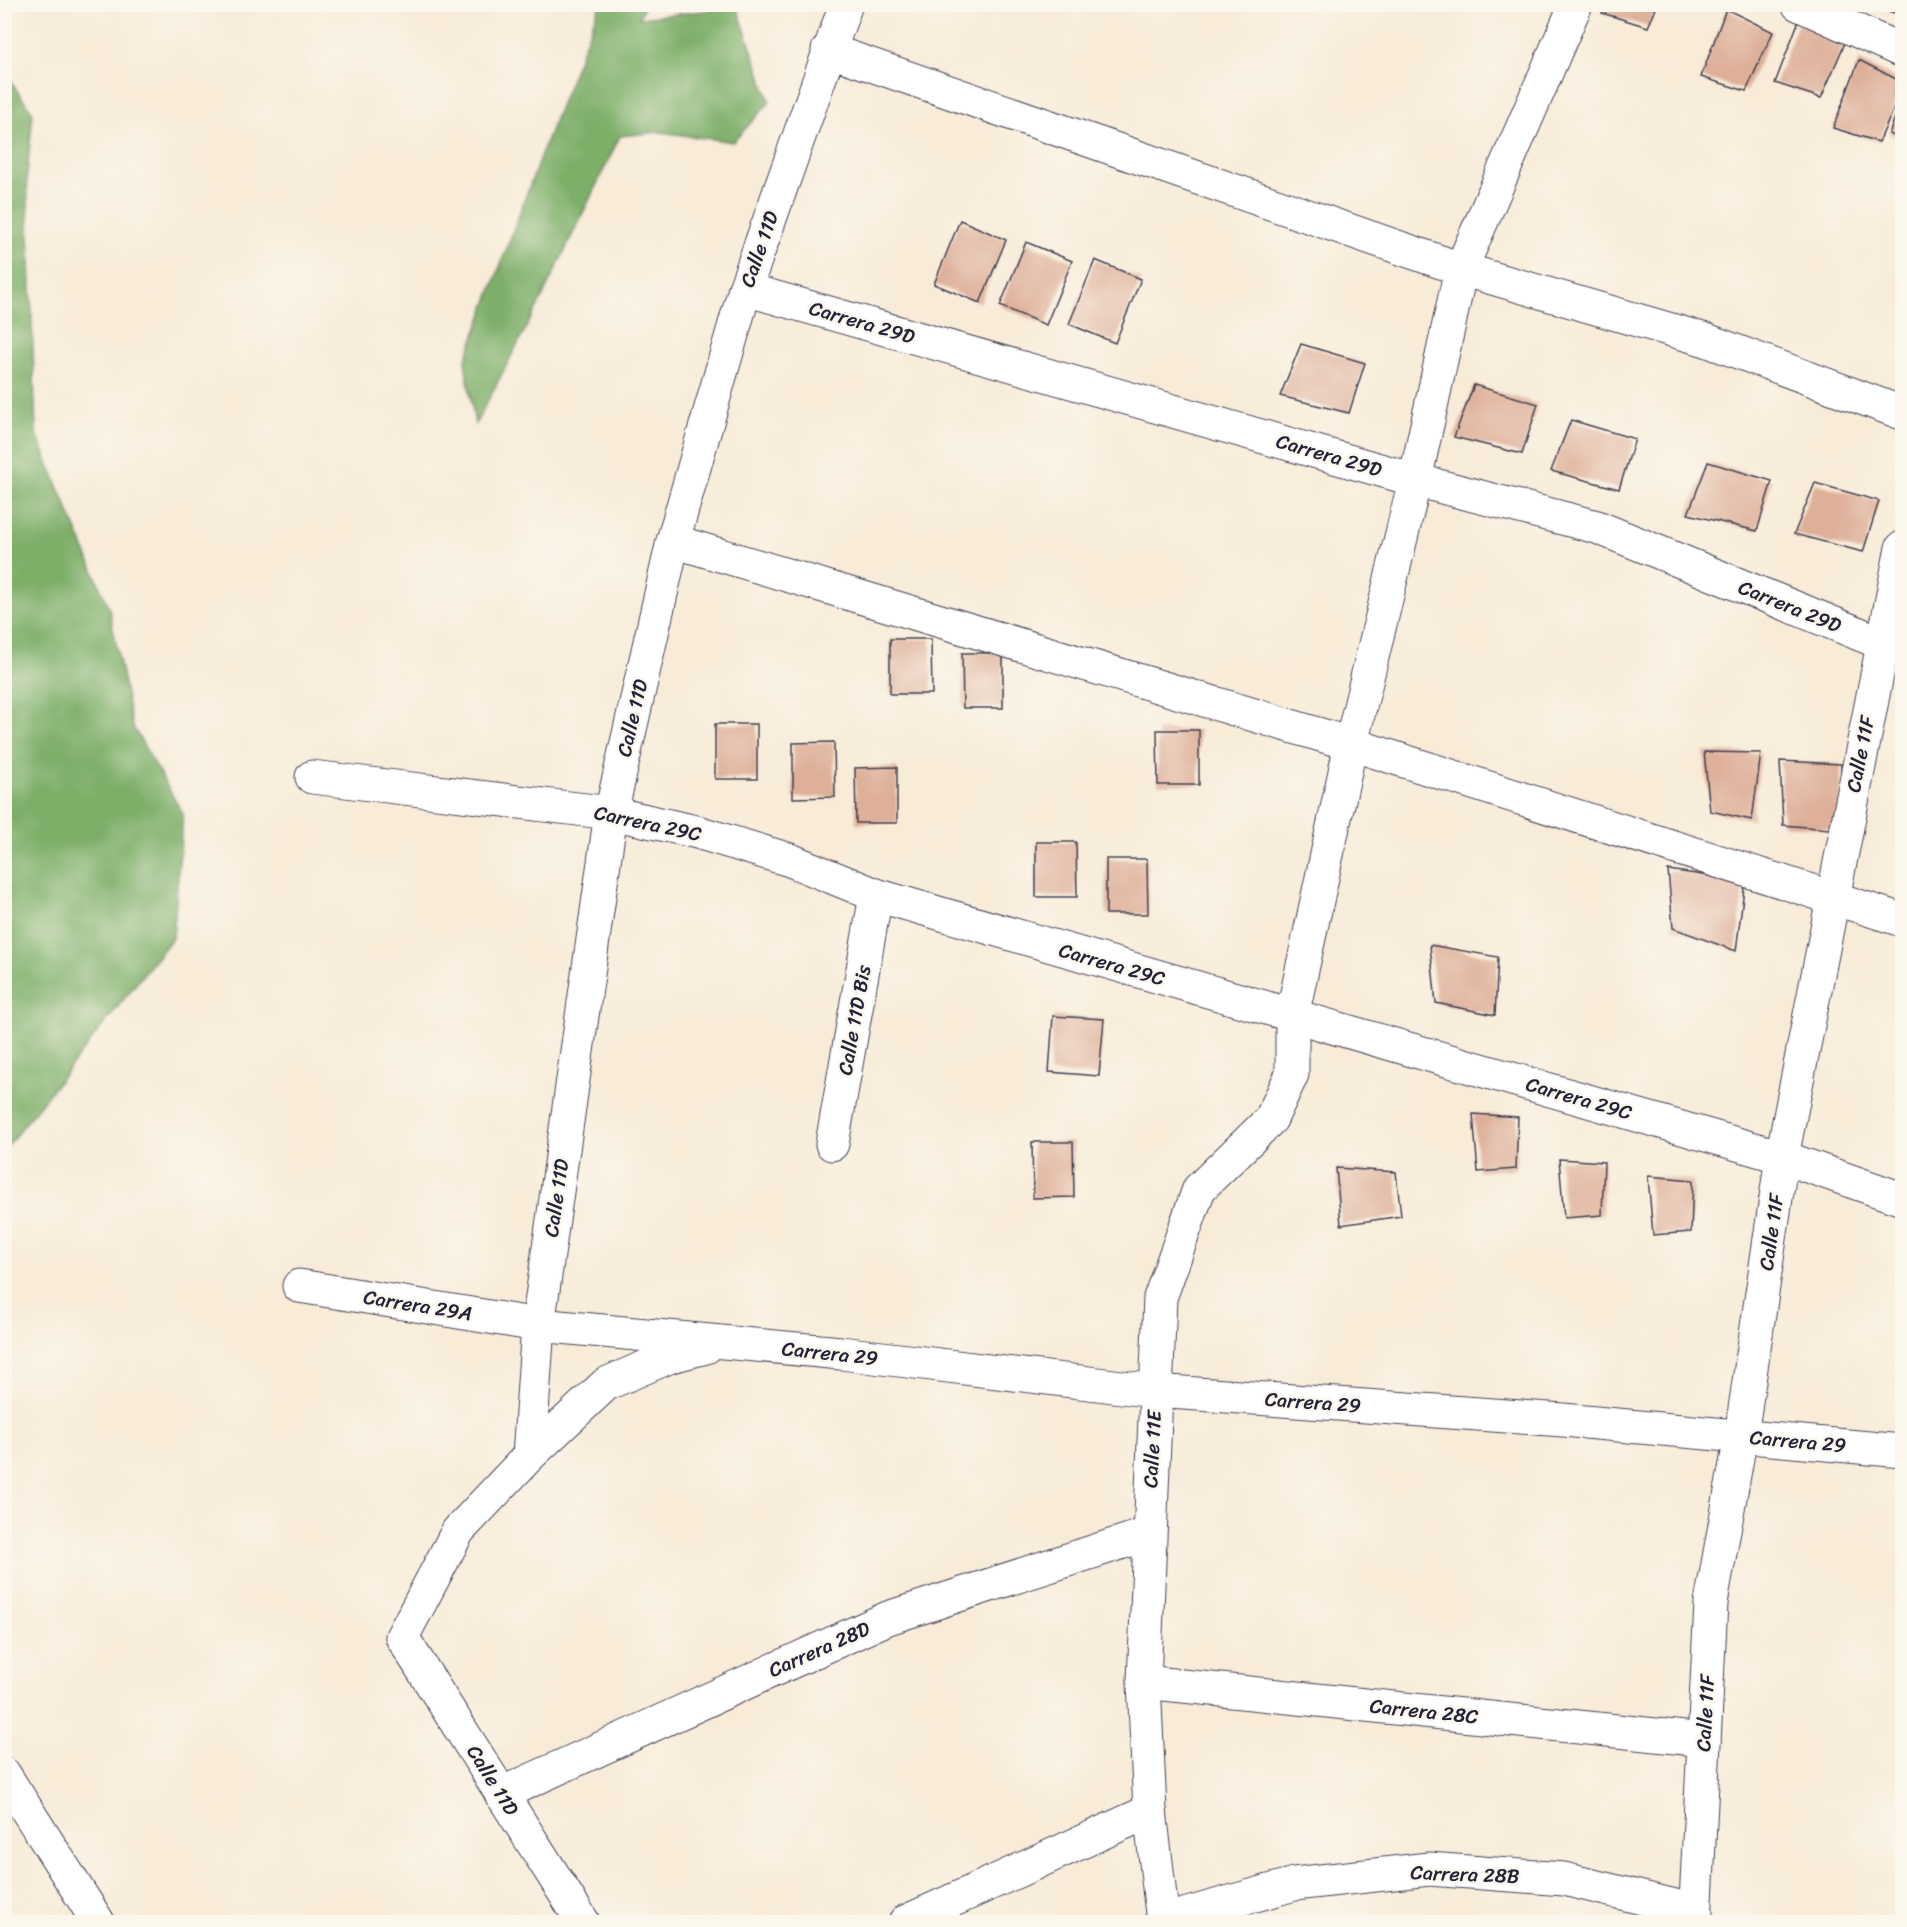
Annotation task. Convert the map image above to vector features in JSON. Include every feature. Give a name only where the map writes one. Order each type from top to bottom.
[{"type":"street","name":"Calle 11D","points":[[529,1456],[538,1325],[611,813],[673,541],[745,289],[846,4]]},
{"type":"street","name":"Calle 11E","points":[[1163,1922],[1150,1811],[1144,1682],[1148,1534],[1160,1298],[1199,1189],[1271,1119],[1292,1074],[1292,1016],[1351,744],[1415,480],[1461,269],[1576,4]]},
{"type":"street","points":[[1817,8],[1902,51]]},
{"type":"street","points":[[828,50],[1461,269],[1706,340],[1902,413]]},
{"type":"street","name":"Carrera 29D","points":[[745,289],[1415,480],[1597,526],[1892,648]]},
{"type":"street","points":[[673,541],[1351,744],[1902,920]]},
{"type":"street","name":"Calle 11F","points":[[1696,1917],[1711,1603],[1741,1436],[1782,1157],[1832,897],[1892,648],[1902,548]]},
{"type":"street","name":"Carrera 29C","points":[[312,777],[611,813],[697,832],[790,860],[876,895],[1782,1157],[1902,1198]]},
{"type":"street","name":"Calle 11D Bis","points":[[832,1144],[876,895]]},
{"type":"street","name":"Carrera 29A","points":[[298,1286],[538,1325]]},
{"type":"street","name":"Carrera 29","points":[[538,1325],[841,1353],[1155,1391],[1563,1420],[1902,1451]]},
{"type":"street","name":"Carrera 29","points":[[402,1637],[458,1531],[529,1456],[606,1384],[671,1356],[726,1342]]},
{"type":"street","name":"Carrera 28D","points":[[501,1794],[888,1618],[1148,1534]]},
{"type":"street","name":"Calle 11D","points":[[402,1637],[583,1923]]},
{"type":"street","name":"Carrera 28C","points":[[1144,1682],[1704,1740]]},
{"type":"street","points":[[4,1774],[98,1923]]},
{"type":"street","points":[[904,1923],[1150,1811]]},
{"type":"street","name":"Carrera 28B","points":[[1163,1922],[1294,1884],[1429,1869],[1564,1879],[1696,1917]]},
{"type":"green space","points":[[600,5],[645,5],[639,18],[737,7],[770,102],[733,142],[660,132],[620,136],[541,300],[475,425],[465,362],[545,144]]},
{"type":"green space","points":[[5,74],[33,113],[27,174],[36,433],[109,608],[132,725],[183,814],[173,937],[5,1149]]},
{"type":"building","points":[[1605,4],[1658,4],[1648,27],[1602,13]]},
{"type":"building","points":[[1867,4],[1902,4],[1898,14]]},
{"type":"building","points":[[1726,9],[1773,32],[1746,91],[1701,77]]},
{"type":"building","points":[[1801,15],[1847,38],[1821,98],[1775,83]]},
{"type":"building","points":[[1859,60],[1902,82],[1902,90],[1879,142],[1833,128]]},
{"type":"building","points":[[1902,98],[1902,139],[1889,134]]},
{"type":"building","points":[[960,220],[1006,240],[980,303],[934,284]]},
{"type":"building","points":[[1026,242],[1072,261],[1046,325],[1000,306]]},
{"type":"building","points":[[1095,260],[1141,279],[1115,343],[1069,324]]},
{"type":"building","points":[[1301,344],[1365,363],[1349,413],[1280,396]]},
{"type":"building","points":[[1474,385],[1538,404],[1522,454],[1454,437]]},
{"type":"building","points":[[1571,420],[1635,439],[1619,489],[1551,471]]},
{"type":"building","points":[[1708,462],[1772,481],[1757,531],[1688,514]]},
{"type":"building","points":[[1815,483],[1879,501],[1863,552],[1794,534]]},
{"type":"building","points":[[890,639],[931,639],[932,694],[890,694]]},
{"type":"building","points":[[962,653],[1003,653],[1003,708],[963,708]]},
{"type":"building","points":[[715,724],[757,724],[757,779],[715,779]]},
{"type":"building","points":[[1157,730],[1199,730],[1199,785],[1158,785]]},
{"type":"building","points":[[834,742],[835,797],[793,798],[793,743]]},
{"type":"building","points":[[1704,752],[1761,753],[1752,820],[1710,811]]},
{"type":"building","points":[[1780,761],[1841,764],[1841,830],[1783,825]]},
{"type":"building","points":[[897,767],[897,823],[856,823],[855,768]]},
{"type":"building","points":[[1036,842],[1076,842],[1077,897],[1036,897]]},
{"type":"building","points":[[1106,859],[1147,859],[1148,914],[1106,914]]},
{"type":"building","points":[[1668,870],[1745,881],[1736,951],[1673,928]]},
{"type":"building","points":[[1430,945],[1498,957],[1495,1015],[1436,1003]]},
{"type":"building","points":[[1053,1016],[1104,1019],[1099,1076],[1049,1072]]},
{"type":"building","points":[[1473,1114],[1518,1117],[1516,1169],[1478,1172]]},
{"type":"building","points":[[1032,1142],[1073,1142],[1074,1197],[1033,1198]]},
{"type":"building","points":[[1559,1159],[1604,1162],[1602,1215],[1564,1218]]},
{"type":"building","points":[[1336,1168],[1396,1172],[1401,1216],[1341,1225]]},
{"type":"building","points":[[1648,1176],[1693,1180],[1691,1232],[1653,1235]]}]
